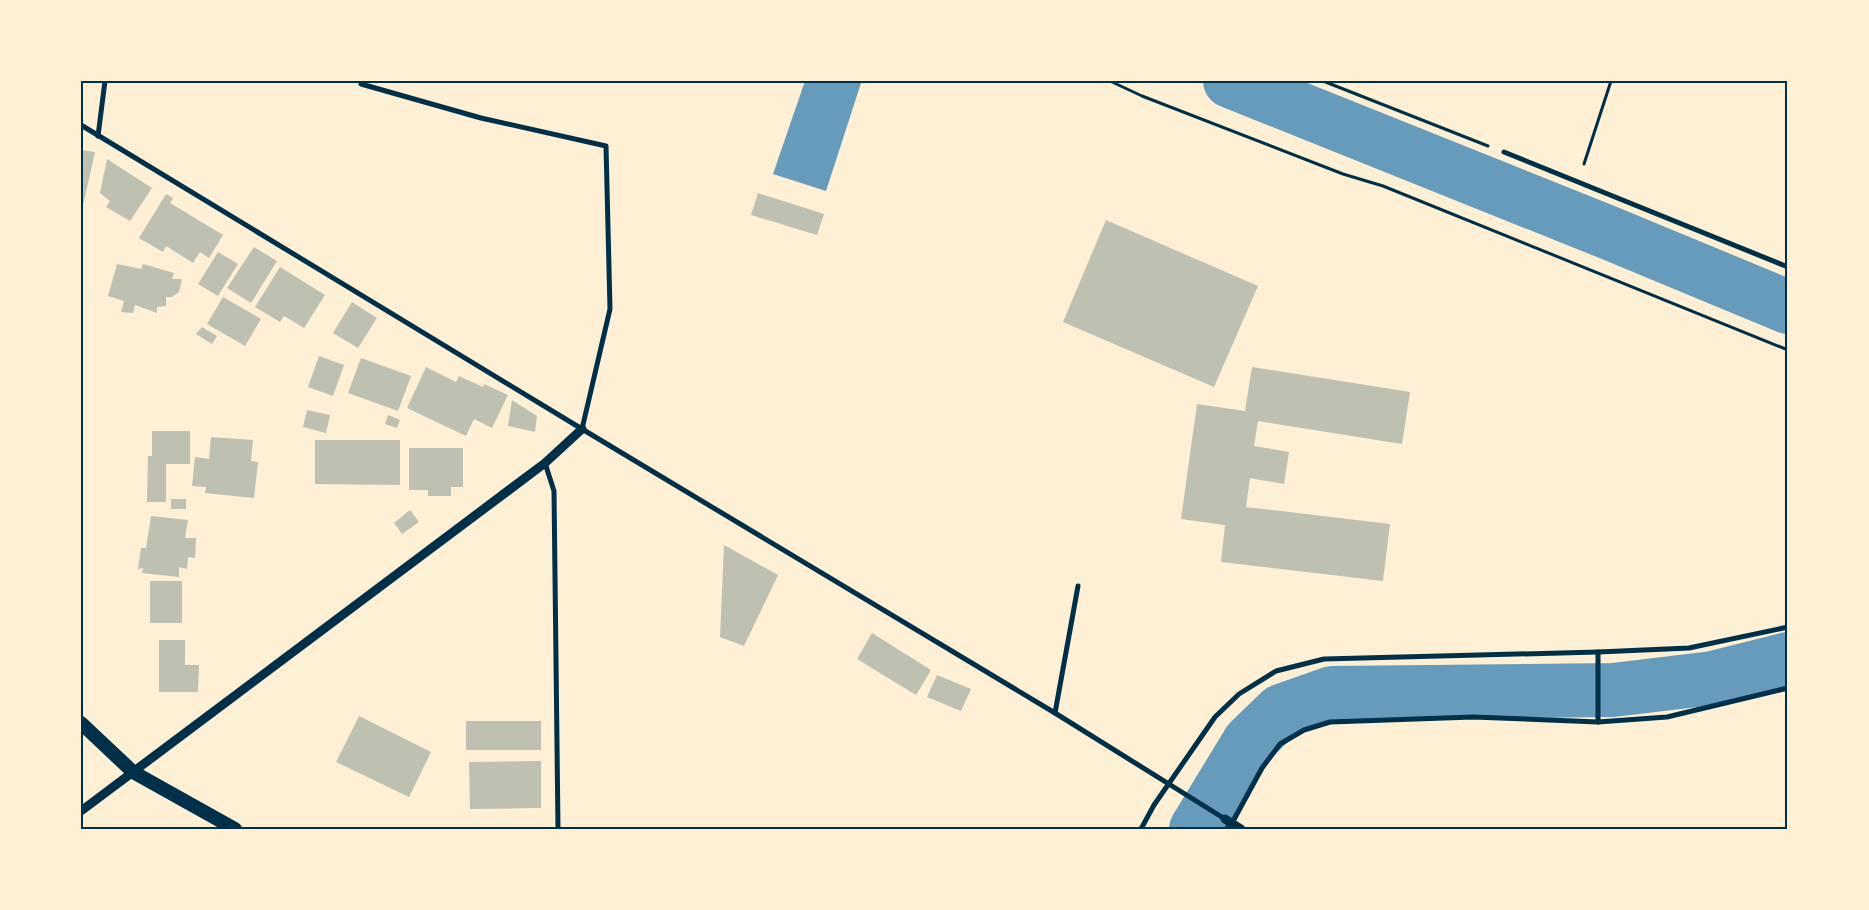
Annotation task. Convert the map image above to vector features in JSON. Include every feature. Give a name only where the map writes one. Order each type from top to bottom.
[{"type":"highway","points":[[81,723],[133,772],[235,829]]},
{"type":"street","points":[[98,136],[105,81]]},
{"type":"street","points":[[81,811],[545,463],[582,429],[610,309],[606,146],[481,118],[361,84],[362,81]]},
{"type":"street","points":[[81,125],[1055,713],[1184,792],[1228,823],[1242,829]]},
{"type":"street","points":[[1504,152],[1788,267]]},
{"type":"street","points":[[545,463],[554,492],[558,829]]},
{"type":"street","points":[[1055,713],[1078,586]]},
{"type":"street","points":[[1141,829],[1154,805],[1215,717],[1239,694],[1276,671],[1324,659],[1689,648],[1788,627]]},
{"type":"street","points":[[1598,652],[1598,722]]},
{"type":"street","points":[[1228,823],[1262,768],[1280,744],[1304,730],[1330,722],[1473,717],[1598,722],[1667,717],[1788,688]]},
{"type":"path","points":[[1110,81],[1142,96],[1343,174],[1383,186],[1788,350]]},
{"type":"path","points":[[1323,81],[1504,152]]},
{"type":"path","points":[[1578,182],[1611,81]]},
{"type":"water","points":[[805,81],[861,83],[826,191],[773,174]]},
{"type":"building","points":[[81,150],[95,152],[82,210],[81,210]]},
{"type":"building","points":[[107,159],[152,188],[130,221],[106,207],[110,201],[100,193]]},
{"type":"building","points":[[758,193],[824,214],[817,235],[751,215]]},
{"type":"building","points":[[166,194],[173,198],[170,203],[223,235],[209,258],[200,252],[193,263],[166,246],[163,252],[139,238]]},
{"type":"building","points":[[1106,220],[1258,286],[1214,387],[1063,322]]},
{"type":"building","points":[[254,247],[277,261],[251,303],[227,288]]},
{"type":"building","points":[[218,252],[238,264],[218,296],[198,284]]},
{"type":"building","points":[[117,264],[141,269],[143,264],[174,273],[172,279],[182,279],[179,292],[172,297],[166,297],[166,306],[157,307],[157,313],[135,305],[133,313],[121,312],[124,301],[108,296]]},
{"type":"building","points":[[280,267],[325,295],[304,328],[284,316],[280,322],[255,307]]},
{"type":"building","points":[[223,297],[261,319],[245,346],[207,324]]},
{"type":"building","points":[[352,302],[377,318],[358,348],[333,333]]},
{"type":"building","points":[[202,327],[217,336],[212,344],[196,334]]},
{"type":"building","points":[[319,356],[344,365],[333,396],[308,387]]},
{"type":"building","points":[[361,358],[411,376],[398,411],[348,393]]},
{"type":"building","points":[[426,367],[456,382],[459,376],[483,387],[484,384],[508,395],[492,428],[474,419],[466,436],[407,408]]},
{"type":"building","points":[[1252,367],[1410,392],[1402,444],[1258,421],[1254,446],[1289,452],[1284,484],[1250,478],[1246,507],[1390,524],[1383,581],[1221,562],[1225,525],[1181,519],[1197,404],[1245,411]]},
{"type":"building","points":[[512,400],[537,416],[535,432],[508,426]]},
{"type":"building","points":[[307,410],[330,415],[326,433],[303,427]]},
{"type":"building","points":[[388,415],[400,420],[397,428],[385,424]]},
{"type":"building","points":[[152,431],[190,431],[190,464],[166,464],[166,502],[147,502],[148,456],[152,456]]},
{"type":"building","points":[[211,437],[253,440],[251,461],[258,462],[254,498],[205,493],[206,487],[192,486],[195,457],[209,459]]},
{"type":"building","points":[[315,440],[400,440],[400,485],[315,484]]},
{"type":"building","points":[[409,448],[463,448],[463,487],[451,487],[451,496],[428,496],[428,490],[409,490]]},
{"type":"building","points":[[171,499],[186,499],[186,509],[171,509]]},
{"type":"building","points":[[410,510],[419,522],[402,534],[394,523]]},
{"type":"building","points":[[151,516],[188,520],[185,538],[196,538],[195,558],[188,557],[187,569],[179,567],[179,577],[142,573],[143,568],[138,569],[141,548],[146,548]]},
{"type":"building","points":[[724,545],[778,575],[744,646],[720,637]]},
{"type":"building","points":[[150,581],[182,581],[182,623],[150,623]]},
{"type":"building","points":[[872,633],[931,670],[916,695],[857,659]]},
{"type":"building","points":[[159,640],[185,640],[185,665],[199,665],[198,692],[159,692]]},
{"type":"building","points":[[937,675],[971,689],[961,711],[927,697]]},
{"type":"building","points":[[359,716],[431,752],[409,797],[336,762]]},
{"type":"building","points":[[466,721],[541,721],[541,750],[466,750]]},
{"type":"building","points":[[541,761],[541,808],[470,809],[469,762]]},
{"type":"waterway","points":[[1230,81],[1607,232],[1788,307]]},
{"type":"waterway","points":[[1196,829],[1249,742],[1281,711],[1332,693],[1613,690],[1713,678],[1788,659]]}]
